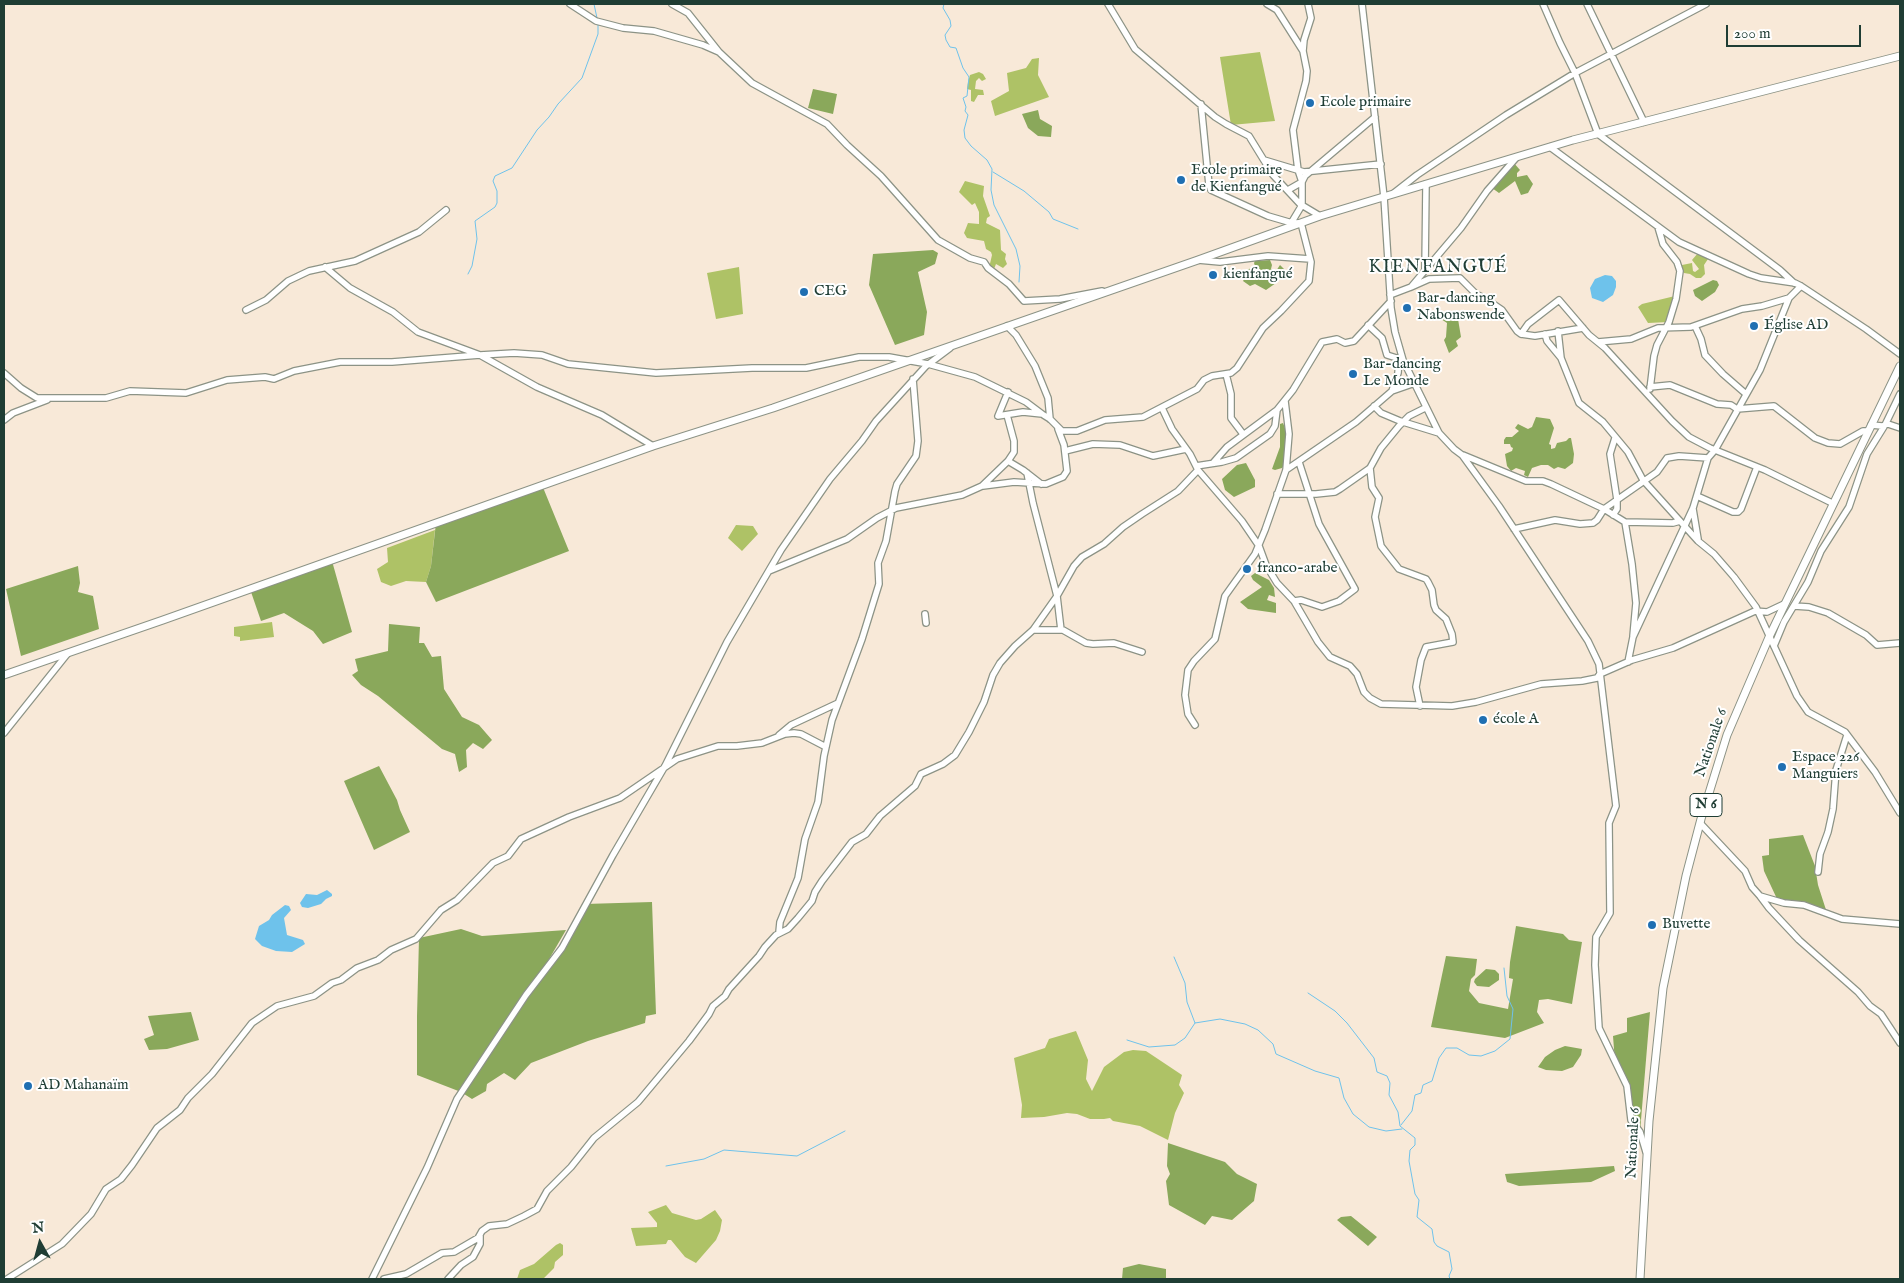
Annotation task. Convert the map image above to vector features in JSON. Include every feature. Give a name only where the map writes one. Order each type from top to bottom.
[{"type":"main road","points":[[4,675],[653,446],[773,408],[1198,260],[1289,225],[1301,223],[1520,155],[1900,56]]},
{"type":"main road","name":"Nationale 6","points":[[1640,1279],[1652,1085],[1663,988],[1676,920],[1700,823],[1728,735],[1784,604],[1900,366]]},
{"type":"street","points":[[570,4],[596,21],[623,28],[654,31],[703,45],[719,52]]},
{"type":"street","points":[[672,4],[688,13],[719,52],[752,83],[827,124],[853,151],[882,176],[938,240],[970,258],[984,262],[988,268],[1009,284],[1021,299],[1030,302],[1060,300],[1112,289]]},
{"type":"street","points":[[1108,4],[1135,49],[1226,124],[1250,136],[1273,175],[1302,206],[1320,216]]},
{"type":"street","points":[[1267,4],[1277,10],[1303,51]]},
{"type":"street","points":[[1201,104],[1211,190],[1289,225],[1302,206],[1302,182],[1298,170],[1293,130],[1306,81],[1307,71],[1303,51],[1304,40],[1311,18],[1308,4]]},
{"type":"street","points":[[1362,4],[1381,164],[1395,332],[1401,360],[1415,383],[1425,408],[1439,433],[1462,455],[1526,481],[1543,481],[1551,484],[1604,509],[1625,522],[1682,523]]},
{"type":"street","points":[[1543,4],[1575,73],[1598,134],[1795,283],[1866,329],[1900,354]]},
{"type":"street","points":[[1587,4],[1644,122]]},
{"type":"street","points":[[1392,195],[1417,175],[1506,115],[1575,73],[1679,20],[1706,4]]},
{"type":"street","points":[[1288,190],[1302,182],[1312,171],[1375,117]]},
{"type":"street","points":[[1550,147],[1679,242],[1749,274],[1761,278],[1795,283]]},
{"type":"street","points":[[1411,287],[1461,228],[1487,191],[1520,155]]},
{"type":"street","points":[[1264,160],[1298,170],[1312,171],[1381,164]]},
{"type":"street","points":[[1425,270],[1426,184]]},
{"type":"street","points":[[246,310],[266,300],[288,281],[309,271],[355,261],[410,236],[427,226],[446,210]]},
{"type":"street","points":[[1058,429],[1068,432],[1077,431],[1105,420],[1137,418],[1162,408],[1197,389],[1204,380],[1219,374],[1226,374],[1237,368],[1263,328],[1309,281],[1310,259],[1301,223]]},
{"type":"street","points":[[1652,399],[1650,387],[1654,356],[1676,299],[1679,266],[1663,244],[1658,227]]},
{"type":"street","points":[[1198,260],[1220,262],[1268,256],[1310,259]]},
{"type":"street","points":[[325,267],[350,288],[393,312],[418,332],[480,356],[529,383],[602,415],[653,446]]},
{"type":"street","points":[[1213,463],[1227,447],[1277,410],[1285,401],[1322,342],[1337,339],[1345,343],[1354,341],[1391,298],[1429,279],[1460,278],[1476,294],[1502,310],[1521,334],[1535,336],[1583,328]]},
{"type":"street","points":[[1628,662],[1633,637],[1682,523],[1693,508],[1708,458],[1715,450],[1760,370],[1789,298],[1801,286]]},
{"type":"street","points":[[1598,342],[1631,339],[1650,330],[1666,327],[1687,328],[1742,309],[1762,306],[1789,298]]},
{"type":"street","points":[[1521,334],[1528,324],[1559,300],[1583,328],[1679,429],[1689,437],[1832,503]]},
{"type":"street","points":[[1368,325],[1382,338],[1388,355],[1401,360]]},
{"type":"street","points":[[1007,326],[1016,335],[1035,366],[1048,398],[1050,419]]},
{"type":"street","points":[[1695,326],[1705,355],[1746,394]]},
{"type":"street","points":[[1558,331],[1561,358],[1580,403],[1603,422],[1628,452],[1644,480],[1698,541],[1725,565],[1758,611],[1797,696],[1808,712],[1839,728],[1847,735],[1875,772],[1900,813]]},
{"type":"street","points":[[1545,334],[1547,341],[1561,358]]},
{"type":"street","points":[[372,1279],[427,1168],[457,1099],[526,995],[562,948],[608,863],[665,766],[723,650],[768,572],[830,479],[876,421],[928,364],[961,342]]},
{"type":"street","points":[[4,373],[31,396],[37,398],[106,398],[130,391],[186,393],[227,380],[265,376],[274,379],[294,371],[340,362],[392,362],[514,353],[542,355],[568,364],[656,373],[752,368],[806,368],[859,357],[889,357],[928,364],[975,378],[1008,392],[1050,419],[1058,429],[1067,471],[1066,475],[1057,480],[1039,484],[1005,482],[982,486],[962,495],[905,505],[891,510],[847,539],[768,572]]},
{"type":"street","points":[[1392,391],[1401,360]]},
{"type":"street","points":[[1226,374],[1231,394],[1230,415],[1244,434]]},
{"type":"street","points":[[780,932],[780,922],[798,878],[805,839],[818,802],[826,747],[838,702],[862,639],[879,584],[878,563],[886,541],[898,484],[916,456],[918,441],[913,379]]},
{"type":"street","points":[[1286,470],[1356,422],[1392,391],[1415,383]]},
{"type":"street","points":[[1650,387],[1675,386],[1717,404],[1731,405],[1737,408],[1774,406],[1815,438],[1834,444],[1849,440],[1869,428],[1885,425],[1900,428]]},
{"type":"street","points":[[1008,392],[998,416],[1023,412],[1042,414]]},
{"type":"street","points":[[1774,646],[1784,622],[1808,582],[1821,551],[1849,507],[1867,454],[1885,425],[1900,394]]},
{"type":"street","points":[[4,420],[12,413],[54,398]]},
{"type":"street","points":[[1195,725],[1188,714],[1185,695],[1188,670],[1215,639],[1225,596],[1259,546],[1286,470],[1289,434],[1285,401]]},
{"type":"street","points":[[1374,406],[1381,413],[1439,433]]},
{"type":"street","points":[[1162,408],[1172,429],[1197,468],[1242,521],[1259,546],[1266,565],[1278,583],[1294,601],[1318,642],[1330,657],[1350,666],[1357,674],[1364,692],[1370,698],[1382,704],[1452,706],[1476,702],[1541,684],[1597,678],[1600,674],[1628,662],[1673,648],[1758,611],[1767,612],[1784,604]]},
{"type":"street","points":[[1277,494],[1335,492],[1370,468],[1381,448],[1403,422],[1409,416],[1425,408]]},
{"type":"street","points":[[448,1279],[461,1265],[473,1257],[480,1244],[482,1231],[489,1226],[507,1224],[536,1208],[547,1191],[571,1167],[594,1138],[638,1102],[689,1041],[709,1014],[712,1006],[725,996],[765,947],[780,932],[788,929],[812,901],[822,881],[852,842],[866,834],[880,816],[915,786],[921,774],[943,764],[956,755],[969,732],[1000,663],[1033,630],[1071,570],[1082,557],[1104,544],[1123,527],[1155,504],[1178,491],[1197,468],[1236,458],[1270,434],[1275,426],[1277,410]]},
{"type":"street","points":[[982,486],[1008,461],[1014,452],[1015,445],[1007,414]]},
{"type":"street","points":[[1613,515],[1617,509],[1617,500],[1610,454],[1615,438]]},
{"type":"street","points":[[1064,451],[1093,444],[1120,445],[1153,456],[1186,449]]},
{"type":"street","points":[[1462,455],[1514,529],[1588,641],[1599,664],[1616,806],[1609,823],[1610,912],[1596,937],[1595,965],[1599,1028],[1627,1086],[1631,1120],[1640,1132],[1647,1156]]},
{"type":"street","points":[[1514,529],[1555,520],[1588,524],[1597,520],[1604,509],[1657,472],[1668,457],[1708,458]]},
{"type":"street","points":[[1008,461],[1027,473],[1039,484]]},
{"type":"street","points":[[1294,601],[1301,600],[1322,607],[1339,601],[1355,590],[1319,524],[1299,462]]},
{"type":"street","points":[[1697,496],[1733,512],[1738,512],[1741,509],[1757,467]]},
{"type":"street","points":[[1370,468],[1372,487],[1379,498],[1375,517],[1381,546],[1399,569],[1426,579],[1436,610],[1446,619],[1452,634],[1453,642],[1426,647],[1421,660],[1416,687],[1420,706]]},
{"type":"street","points":[[1027,473],[1056,596],[1061,630]]},
{"type":"street","points":[[1031,493],[1039,484]]},
{"type":"street","points":[[1693,508],[1698,541]]},
{"type":"street","points":[[1625,522],[1636,603],[1632,631],[1633,637]]},
{"type":"street","points":[[1794,606],[1809,607],[1828,613],[1866,635],[1877,645],[1900,642]]},
{"type":"street","points":[[926,614],[926,623]]},
{"type":"street","points":[[1033,630],[1061,630],[1090,644],[1114,643],[1142,652]]},
{"type":"street","points":[[4,733],[69,652]]},
{"type":"street","points":[[778,737],[791,725],[838,702]]},
{"type":"street","points":[[7,1279],[56,1249],[91,1214],[106,1189],[121,1179],[158,1128],[180,1110],[188,1098],[212,1074],[252,1022],[277,1006],[314,996],[357,968],[378,960],[391,950],[416,939],[441,910],[457,900],[493,863],[508,856],[521,839],[569,817],[620,798],[677,759],[718,746],[737,746],[762,742],[794,733],[801,734],[826,747]]},
{"type":"street","points":[[1818,872],[1820,854],[1828,832],[1833,809],[1836,770],[1847,735]]},
{"type":"street","points":[[1700,823],[1745,871],[1752,887],[1768,908],[1799,940],[1858,992],[1870,1006],[1882,1014],[1900,1043]]},
{"type":"street","points":[[1760,896],[1784,903],[1804,905],[1852,920],[1900,924]]},
{"type":"street","points":[[384,1279],[406,1274],[442,1254],[454,1252],[480,1236]]},
{"type":"green space","points":[[1260,52],[1275,121],[1231,125],[1220,57]]},
{"type":"green space","points":[[1039,58],[1038,75],[1049,97],[995,116],[991,101],[1009,91],[1007,73],[1026,68],[1032,59]]},
{"type":"green space","points":[[979,72],[986,79],[982,81],[979,78],[976,81],[975,89],[983,90],[984,95],[978,95],[974,102],[971,101],[971,90],[967,89],[968,82],[970,75]]},
{"type":"green space","points":[[813,89],[837,94],[833,114],[808,108]]},
{"type":"green space","points":[[1038,110],[1040,119],[1052,126],[1051,137],[1038,136],[1028,128],[1022,114]]},
{"type":"green space","points":[[1513,162],[1520,170],[1517,173],[1517,177],[1527,175],[1533,184],[1528,193],[1521,195],[1515,181],[1499,193],[1492,188]]},
{"type":"green space","points":[[965,181],[984,186],[983,196],[990,216],[987,218],[986,223],[1000,230],[1001,250],[1006,254],[1007,264],[1003,268],[996,264],[994,269],[989,268],[992,255],[986,249],[984,241],[967,238],[964,233],[968,223],[979,224],[979,212],[975,203],[972,205],[959,192]]},
{"type":"green space","points":[[933,250],[938,253],[935,264],[918,272],[927,312],[924,335],[895,345],[869,285],[873,254]]},
{"type":"green space","points":[[1698,253],[1707,256],[1708,259],[1704,265],[1705,274],[1701,278],[1684,273],[1682,270],[1682,265],[1692,263],[1693,271],[1695,272],[1699,269],[1692,260]]},
{"type":"green space","points":[[1270,260],[1271,269],[1276,271],[1280,265],[1285,272],[1279,275],[1276,283],[1266,290],[1255,284],[1250,286],[1243,281],[1246,276],[1245,271],[1255,266],[1255,261]]},
{"type":"green space","points":[[739,267],[743,314],[716,319],[707,273]]},
{"type":"green space","points":[[1713,280],[1717,281],[1719,285],[1715,292],[1702,301],[1695,296],[1693,290]]},
{"type":"green space","points":[[1675,296],[1668,322],[1648,323],[1638,307],[1642,304]]},
{"type":"green space","points":[[1448,312],[1457,313],[1461,337],[1456,341],[1458,346],[1449,353],[1444,340],[1447,323],[1441,319],[1440,315],[1447,315]]},
{"type":"green space","points":[[1536,417],[1550,419],[1554,428],[1549,444],[1551,449],[1555,448],[1557,443],[1571,438],[1574,454],[1573,463],[1565,469],[1558,467],[1554,469],[1548,465],[1541,465],[1532,468],[1528,477],[1524,475],[1525,471],[1516,468],[1511,471],[1507,466],[1505,454],[1512,451],[1513,448],[1510,444],[1504,444],[1504,440],[1506,437],[1512,437],[1519,431],[1515,428],[1518,424],[1528,429],[1532,427]]},
{"type":"green space","points":[[1283,423],[1288,436],[1285,463],[1282,468],[1275,470],[1272,469],[1280,447],[1280,424]]},
{"type":"green space","points":[[1246,463],[1255,480],[1255,487],[1234,497],[1225,490],[1222,479],[1237,465]]},
{"type":"green space","points":[[542,485],[569,551],[436,602],[426,582],[431,566],[436,523]]},
{"type":"green space","points":[[736,525],[753,526],[758,534],[742,551],[728,538]]},
{"type":"green space","points":[[435,530],[431,566],[426,582],[406,581],[391,586],[381,582],[377,569],[388,562],[387,548]]},
{"type":"green space","points":[[332,561],[352,632],[323,644],[313,631],[284,613],[261,621],[250,589]]},
{"type":"green space","points":[[78,566],[80,583],[78,592],[93,596],[99,629],[21,656],[6,589]]},
{"type":"green space","points":[[1255,573],[1269,580],[1274,588],[1275,597],[1269,595],[1267,600],[1276,603],[1276,613],[1248,609],[1240,602],[1262,587],[1251,576]]},
{"type":"green space","points":[[272,622],[274,637],[240,641],[240,637],[234,636],[234,627]]},
{"type":"green space","points":[[389,624],[420,627],[419,643],[424,643],[432,657],[441,656],[444,689],[462,717],[479,725],[492,740],[483,749],[473,743],[466,750],[467,767],[459,772],[455,754],[442,749],[378,696],[361,685],[352,675],[358,671],[355,659],[388,651]]},
{"type":"green space","points":[[379,766],[397,800],[410,832],[374,850],[344,781]]},
{"type":"green space","points":[[1803,835],[1815,866],[1818,885],[1827,913],[1778,901],[1764,871],[1762,856],[1769,855],[1769,839]]},
{"type":"green space","points":[[652,902],[656,1014],[646,1016],[645,1023],[588,1041],[531,1063],[515,1080],[504,1073],[487,1084],[486,1091],[472,1099],[461,1092],[417,1075],[419,938],[461,929],[482,936],[566,930],[548,961],[523,994],[552,962],[585,904]]},
{"type":"green space","points":[[1516,926],[1563,934],[1569,940],[1582,942],[1572,1004],[1548,999],[1539,1000],[1537,1012],[1544,1023],[1505,1038],[1431,1027],[1446,956],[1477,959],[1475,975],[1471,979],[1469,991],[1479,1003],[1508,1009],[1513,979],[1509,978],[1510,962]]},
{"type":"green space","points":[[1486,969],[1495,970],[1499,974],[1499,980],[1489,987],[1477,986],[1474,982],[1475,979]]},
{"type":"green space","points":[[191,1012],[199,1040],[167,1049],[149,1050],[144,1039],[154,1035],[148,1016]]},
{"type":"green space","points":[[1650,1012],[1640,1132],[1631,1120],[1629,1097],[1615,1062],[1613,1036],[1627,1032],[1627,1018]]},
{"type":"green space","points":[[1076,1031],[1088,1060],[1086,1079],[1092,1091],[1104,1067],[1124,1052],[1133,1050],[1146,1051],[1182,1075],[1179,1085],[1184,1093],[1175,1113],[1168,1140],[1140,1126],[1113,1121],[1110,1118],[1090,1119],[1077,1114],[1067,1113],[1021,1118],[1022,1105],[1014,1058],[1045,1048],[1049,1039]]},
{"type":"green space","points":[[1565,1046],[1582,1049],[1581,1055],[1573,1067],[1562,1071],[1546,1070],[1538,1067],[1545,1057]]},
{"type":"green space","points":[[1168,1143],[1225,1162],[1237,1174],[1257,1184],[1254,1201],[1232,1220],[1212,1216],[1205,1225],[1169,1205],[1166,1181],[1170,1174],[1167,1166]]},
{"type":"green space","points":[[1614,1166],[1615,1171],[1591,1182],[1519,1186],[1507,1182],[1505,1174]]},
{"type":"green space","points":[[666,1205],[672,1213],[696,1220],[715,1210],[722,1220],[716,1240],[696,1263],[685,1257],[671,1240],[668,1240],[666,1244],[636,1246],[631,1228],[657,1227],[657,1223],[648,1212]]},
{"type":"green space","points":[[1351,1216],[1377,1237],[1368,1246],[1337,1220],[1341,1217]]},
{"type":"green space","points":[[560,1243],[563,1245],[563,1255],[555,1262],[554,1268],[543,1279],[517,1279],[520,1270],[534,1264]]},
{"type":"green space","points":[[1139,1264],[1166,1269],[1166,1279],[1122,1279],[1123,1268]]},
{"type":"water","points":[[1605,275],[1612,276],[1616,281],[1616,287],[1613,295],[1603,302],[1592,298],[1590,288],[1595,279]]},
{"type":"water","points":[[327,890],[332,896],[321,904],[308,908],[302,907],[300,903],[306,894],[317,895]]},
{"type":"water","points":[[285,905],[289,906],[291,910],[284,918],[287,935],[303,940],[305,944],[292,952],[276,951],[262,946],[255,939],[259,926],[269,920],[272,915]]},
{"type":"waterway","points":[[594,4],[597,18]]},
{"type":"waterway","points":[[944,4],[943,8],[950,20],[951,26],[945,35],[946,40],[950,47],[956,48],[963,68],[969,77],[967,96],[963,98],[966,107],[965,111],[968,115],[964,130],[965,138],[987,160],[992,169],[991,190],[994,205],[1016,249],[1020,266],[1019,282]]},
{"type":"waterway","points":[[468,274],[472,266],[477,239],[475,221],[495,207],[497,203],[497,191],[493,181],[495,176],[512,168],[537,130],[582,78],[598,34],[598,24]]},
{"type":"waterway","points":[[993,172],[1024,191],[1049,212],[1053,219],[1078,229]]},
{"type":"waterway","points":[[1174,957],[1185,983],[1187,1002],[1195,1023],[1220,1019],[1245,1024],[1258,1030],[1273,1044],[1276,1054],[1315,1071],[1339,1078],[1344,1098],[1353,1114],[1369,1127],[1386,1131],[1402,1129]]},
{"type":"waterway","points":[[1401,1125],[1412,1111],[1415,1095],[1421,1093],[1423,1085],[1432,1081],[1439,1058],[1446,1048],[1457,1048],[1469,1055],[1481,1056],[1495,1051],[1510,1039],[1513,1009],[1507,996],[1504,968]]},
{"type":"waterway","points":[[1308,993],[1335,1011],[1347,1023],[1374,1058],[1377,1072],[1387,1076],[1390,1083],[1389,1095],[1398,1112],[1400,1126],[1415,1138],[1415,1145],[1410,1150],[1409,1161],[1415,1194],[1419,1200],[1417,1217],[1432,1229],[1434,1242],[1437,1246],[1449,1252],[1452,1269],[1449,1276],[1450,1279]]},
{"type":"waterway","points":[[1127,1040],[1149,1047],[1175,1045],[1185,1038],[1195,1023]]},
{"type":"waterway","points":[[666,1166],[704,1159],[724,1150],[797,1156],[845,1131]]},
{"type":"place","name":"Ecole primaire","points":[[1310,103]]},
{"type":"place","name":"Ecole primaire de Kienfangué","points":[[1181,180]]},
{"type":"place","name":"kienfangué","points":[[1213,275]]},
{"type":"place","name":"CEG","points":[[804,292]]},
{"type":"place","name":"Bar-dancing Nabonswende","points":[[1407,308]]},
{"type":"place","name":"Église AD","points":[[1754,326]]},
{"type":"place","name":"Bar-dancing Le Monde","points":[[1353,374]]},
{"type":"place","name":"franco-arabe","points":[[1247,569]]},
{"type":"place","name":"école A","points":[[1483,720]]},
{"type":"place","name":"Espace 226 Manguiers","points":[[1782,767]]},
{"type":"place","name":"Buvette","points":[[1652,925]]},
{"type":"place","name":"AD Mahanaïm","points":[[28,1086]]},
{"type":"district","name":"KIENFANGUÉ","points":[[1438,268]]}]
